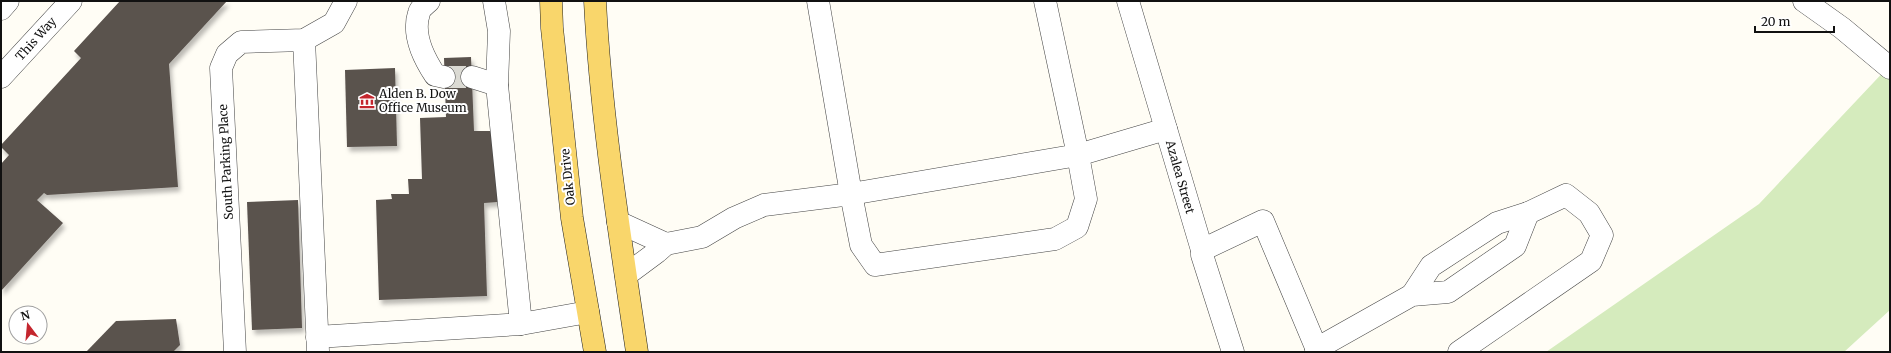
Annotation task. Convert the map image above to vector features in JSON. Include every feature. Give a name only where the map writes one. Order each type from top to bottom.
[{"type":"main road","name":"Oak Drive","points":[[551,1],[552,28],[572,218],[595,352]]},
{"type":"main road","points":[[596,1],[597,37],[618,222],[637,352]]},
{"type":"street","points":[[1,9],[8,1]]},
{"type":"street","name":"This Way","points":[[1,77],[71,1]]},
{"type":"street","name":"South Parking Place","points":[[235,352],[221,68],[227,54],[241,42],[304,40],[334,23],[346,1]]},
{"type":"street","points":[[429,1],[419,11],[416,35],[428,64],[435,74],[444,77]]},
{"type":"street","points":[[494,1],[499,32],[497,86],[521,324]]},
{"type":"street","points":[[818,1],[861,245],[876,265],[1055,239],[1077,227],[1086,199],[1045,1]]},
{"type":"street","name":"Azalea Street","points":[[1128,1],[1202,250],[1202,255],[1233,352]]},
{"type":"street","points":[[1804,1],[1842,28],[1890,68]]},
{"type":"street","points":[[304,40],[318,344],[521,324],[588,312]]},
{"type":"street","points":[[472,77],[497,86]]},
{"type":"street","points":[[626,275],[666,244],[702,236],[734,218],[764,205],[851,194],[1078,155],[1166,129]]},
{"type":"street","points":[[1412,295],[1431,266],[1497,223],[1528,213],[1566,195],[1589,213],[1602,235],[1591,261],[1459,352]]},
{"type":"street","points":[[1202,250],[1264,221],[1317,351],[1412,295],[1448,292],[1515,246],[1528,213]]},
{"type":"street","points":[[618,222],[666,244]]},
{"type":"green space","points":[[1890,65],[1890,310],[1844,352],[1546,352],[1759,204]]},
{"type":"building","points":[[120,1],[227,1],[169,64],[178,187],[47,195],[44,193],[37,200],[63,223],[1,291],[1,164],[9,155],[1,147],[1,145],[81,58],[74,51]]},
{"type":"building","points":[[471,57],[474,131],[495,131],[498,202],[484,203],[487,296],[379,300],[376,200],[392,199],[391,194],[409,194],[408,179],[422,179],[420,118],[446,117],[444,58]]},
{"type":"building","points":[[395,68],[397,146],[347,147],[345,70]]},
{"type":"building","points":[[298,200],[302,328],[252,330],[247,202]]},
{"type":"building","points":[[176,319],[180,345],[173,352],[86,352],[116,321]]},
{"type":"tunnel","points":[[444,77],[472,77]]},
{"type":"place","name":"Alden B. Dow Office Museum","points":[[367,101]]}]
